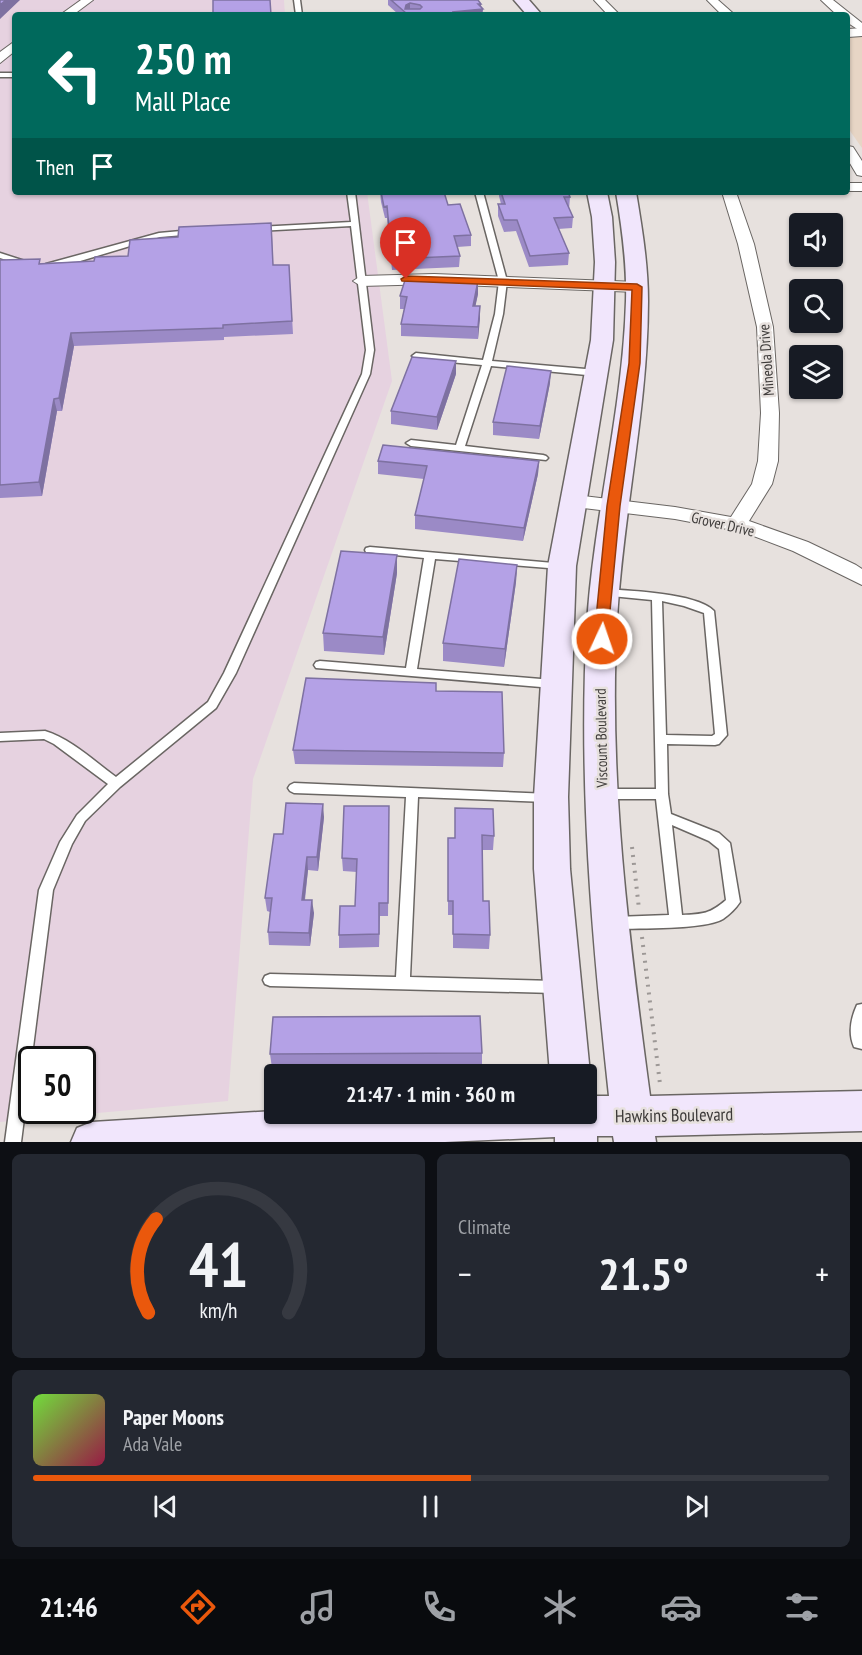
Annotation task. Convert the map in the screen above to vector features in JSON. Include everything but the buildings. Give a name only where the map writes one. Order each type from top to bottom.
[{"type":"main road","points":[[521,0],[532,12]]},
{"type":"main road","points":[[569,1064],[552,869],[551,797],[562,566],[602,340],[604,251],[597,195]]},
{"type":"main road","name":"Viscount Boulevard","points":[[626,195],[635,246],[637,287],[635,363],[604,593],[599,741],[602,794],[625,923],[633,1129]]},
{"type":"main road","name":"Hawkins Boulevard","points":[[92,1142],[326,1128],[575,1124],[633,1129],[862,1111]]},
{"type":"street","points":[[70,12],[88,0]]},
{"type":"street","points":[[599,0],[611,12]]},
{"type":"street","points":[[712,0],[726,12]]},
{"type":"street","points":[[826,0],[841,12]]},
{"type":"street","points":[[850,20],[862,31]]},
{"type":"street","points":[[0,59],[12,47]]},
{"type":"street","points":[[850,153],[862,172]]},
{"type":"street","name":"Mineola Drive","points":[[730,195],[746,244],[765,327],[770,413],[768,461],[762,484],[737,524]]},
{"type":"street","points":[[361,281],[415,279],[637,287]]},
{"type":"street","name":"Grover Drive","points":[[575,501],[737,524],[830,560],[862,578]]},
{"type":"lane","points":[[13,1142],[46,890],[66,842],[81,818],[116,784],[212,705],[230,673],[366,375],[370,350],[351,195]]},
{"type":"lane","points":[[460,448],[487,363],[499,314],[503,281],[480,195]]},
{"type":"lane","points":[[246,229],[353,224]]},
{"type":"lane","points":[[0,255],[21,263],[39,265],[64,262],[159,235],[200,232]]},
{"type":"lane","points":[[416,356],[597,373]]},
{"type":"lane","points":[[411,443],[543,458]]},
{"type":"lane","points":[[370,550],[562,566]]},
{"type":"lane","points":[[411,672],[430,555]]},
{"type":"lane","points":[[604,593],[639,594],[697,605],[709,611],[721,735],[715,741],[661,739]]},
{"type":"lane","points":[[657,599],[662,794],[676,920]]},
{"type":"lane","points":[[320,665],[555,684]]},
{"type":"lane","points":[[0,736],[27,734],[52,738],[116,784]]},
{"type":"lane","points":[[294,788],[551,797]]},
{"type":"lane","points":[[403,983],[412,792]]},
{"type":"lane","points":[[602,794],[662,794]]},
{"type":"lane","points":[[625,923],[699,920],[718,915],[733,902],[725,847],[714,837],[664,817]]},
{"type":"lane","points":[[270,980],[563,987]]},
{"type":"lane","points":[[861,1045],[859,1014],[862,1010]]},
{"type":"path","points":[[632,841],[625,923],[660,1084]]},
{"type":"shaded area","points":[[0,0],[284,0],[285,12],[12,12],[12,195],[367,195],[392,381],[253,779],[228,1101],[96,1113],[96,1046],[18,1046],[18,1120],[0,1122]]},
{"type":"shaded area","points":[[862,36],[862,148],[850,131],[850,37]]},
{"type":"route","points":[[406,279],[637,287],[635,363],[614,506],[603,606],[602,639]]}]
